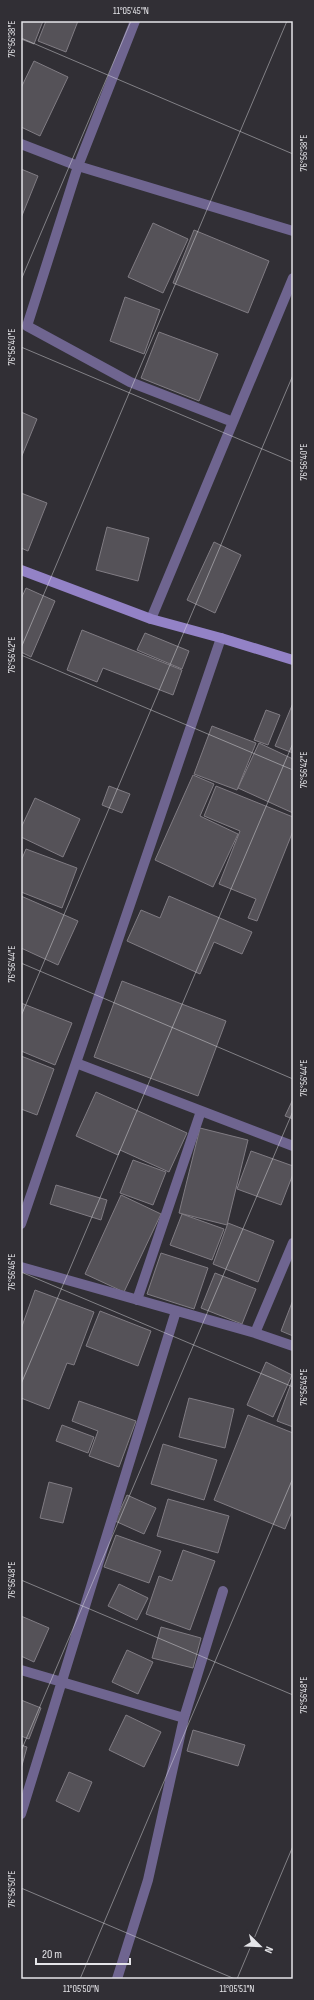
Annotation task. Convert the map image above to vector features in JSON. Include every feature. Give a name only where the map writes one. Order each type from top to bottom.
[{"type":"street","points":[[135,21],[78,166],[27,326],[130,382],[233,422]]},
{"type":"street","points":[[21,144],[78,166],[293,231]]},
{"type":"street","points":[[151,619],[293,278]]},
{"type":"street","points":[[21,570],[151,619],[293,660]]},
{"type":"street","points":[[21,1224],[221,638]]},
{"type":"street","points":[[76,1063],[293,1146]]},
{"type":"street","points":[[137,1300],[201,1110]]},
{"type":"street","points":[[256,1333],[293,1243]]},
{"type":"street","points":[[21,1267],[256,1333],[293,1346]]},
{"type":"street","points":[[21,1814],[60,1682],[176,1311]]},
{"type":"street","points":[[117,1979],[148,1880],[184,1718],[223,1591]]},
{"type":"street","points":[[21,1670],[184,1718]]},
{"type":"building","points":[[21,21],[43,21],[34,44],[21,39]]},
{"type":"building","points":[[46,21],[78,21],[66,52],[38,41]]},
{"type":"building","points":[[34,61],[68,77],[40,136],[21,127],[21,88]]},
{"type":"building","points":[[21,169],[38,176],[21,218]]},
{"type":"building","points":[[153,223],[188,239],[163,293],[128,277]]},
{"type":"building","points":[[194,230],[269,261],[248,313],[173,283]]},
{"type":"building","points":[[125,297],[160,310],[144,354],[110,341]]},
{"type":"building","points":[[159,332],[218,354],[199,401],[141,378]]},
{"type":"building","points":[[21,412],[37,419],[21,458]]},
{"type":"building","points":[[21,493],[47,503],[28,551],[21,548]]},
{"type":"building","points":[[107,527],[149,538],[138,581],[96,570]]},
{"type":"building","points":[[214,542],[241,555],[215,613],[187,600]]},
{"type":"building","points":[[26,588],[55,601],[31,657],[21,652],[21,599]]},
{"type":"building","points":[[82,630],[182,670],[173,695],[103,668],[97,682],[67,670]]},
{"type":"building","points":[[145,633],[189,651],[182,669],[137,650]]},
{"type":"building","points":[[293,703],[293,753],[275,746]]},
{"type":"building","points":[[266,710],[280,715],[268,745],[254,740]]},
{"type":"building","points":[[212,726],[256,743],[237,790],[194,774]]},
{"type":"building","points":[[259,743],[293,759],[293,813],[238,788]]},
{"type":"building","points":[[193,775],[214,784],[200,816],[238,834],[213,887],[155,860]]},
{"type":"building","points":[[109,786],[130,794],[122,813],[102,805]]},
{"type":"building","points":[[216,786],[293,817],[293,831],[257,921],[248,918],[256,899],[219,884],[240,831],[204,816]]},
{"type":"building","points":[[35,798],[80,819],[63,857],[21,837],[21,828]]},
{"type":"building","points":[[26,849],[77,868],[62,908],[21,892],[21,861]]},
{"type":"building","points":[[21,896],[78,921],[58,965],[21,948]]},
{"type":"building","points":[[169,896],[252,932],[242,954],[214,942],[200,974],[127,941],[141,910],[160,918]]},
{"type":"building","points":[[122,981],[226,1021],[198,1096],[94,1057]]},
{"type":"building","points":[[21,1003],[72,1023],[55,1065],[21,1051]]},
{"type":"building","points":[[21,1056],[54,1069],[37,1115],[21,1109]]},
{"type":"building","points":[[96,1092],[187,1133],[169,1172],[120,1150],[118,1155],[76,1136]]},
{"type":"building","points":[[293,1099],[293,1119],[285,1116]]},
{"type":"building","points":[[200,1128],[248,1140],[227,1225],[179,1213]]},
{"type":"building","points":[[251,1151],[293,1166],[293,1174],[281,1205],[237,1189]]},
{"type":"building","points":[[133,1160],[166,1172],[153,1205],[120,1193]]},
{"type":"building","points":[[56,1185],[107,1200],[101,1220],[50,1204]]},
{"type":"building","points":[[121,1195],[161,1214],[124,1292],[85,1274]]},
{"type":"building","points":[[182,1214],[224,1229],[212,1260],[170,1245]]},
{"type":"building","points":[[228,1223],[274,1241],[258,1282],[213,1264]]},
{"type":"building","points":[[161,1253],[208,1268],[194,1309],[147,1294]]},
{"type":"building","points":[[215,1273],[256,1289],[242,1324],[201,1308]]},
{"type":"building","points":[[35,1290],[94,1312],[74,1365],[67,1363],[49,1409],[21,1398],[21,1329]]},
{"type":"building","points":[[293,1300],[293,1336],[281,1331]]},
{"type":"building","points":[[100,1311],[151,1331],[138,1366],[86,1346]]},
{"type":"building","points":[[266,1362],[292,1375],[273,1417],[247,1405]]},
{"type":"building","points":[[293,1378],[293,1427],[277,1421]]},
{"type":"building","points":[[189,1398],[234,1409],[225,1448],[179,1437]]},
{"type":"building","points":[[79,1401],[136,1421],[119,1467],[89,1456],[98,1431],[72,1421]]},
{"type":"building","points":[[248,1415],[293,1433],[293,1509],[285,1529],[214,1500]]},
{"type":"building","points":[[62,1425],[94,1437],[88,1453],[56,1441]]},
{"type":"building","points":[[163,1444],[217,1460],[204,1500],[151,1484]]},
{"type":"building","points":[[49,1482],[72,1488],[63,1523],[40,1518]]},
{"type":"building","points":[[127,1495],[156,1508],[144,1534],[115,1521]]},
{"type":"building","points":[[168,1499],[229,1516],[218,1553],[157,1536]]},
{"type":"building","points":[[116,1535],[161,1551],[149,1583],[104,1567]]},
{"type":"building","points":[[183,1550],[215,1561],[190,1630],[146,1614],[159,1576],[172,1581]]},
{"type":"building","points":[[119,1584],[148,1598],[137,1620],[108,1606]]},
{"type":"building","points":[[21,1616],[49,1628],[34,1662],[21,1656]]},
{"type":"building","points":[[161,1627],[201,1638],[193,1668],[152,1658]]},
{"type":"building","points":[[127,1650],[153,1662],[138,1694],[112,1682]]},
{"type":"building","points":[[21,1700],[41,1708],[29,1739],[21,1736]]},
{"type":"building","points":[[126,1715],[161,1732],[144,1767],[109,1750]]},
{"type":"building","points":[[193,1730],[245,1745],[238,1766],[187,1751]]},
{"type":"building","points":[[21,1745],[27,1747],[21,1769]]},
{"type":"building","points":[[69,1772],[92,1782],[79,1812],[56,1801]]}]
